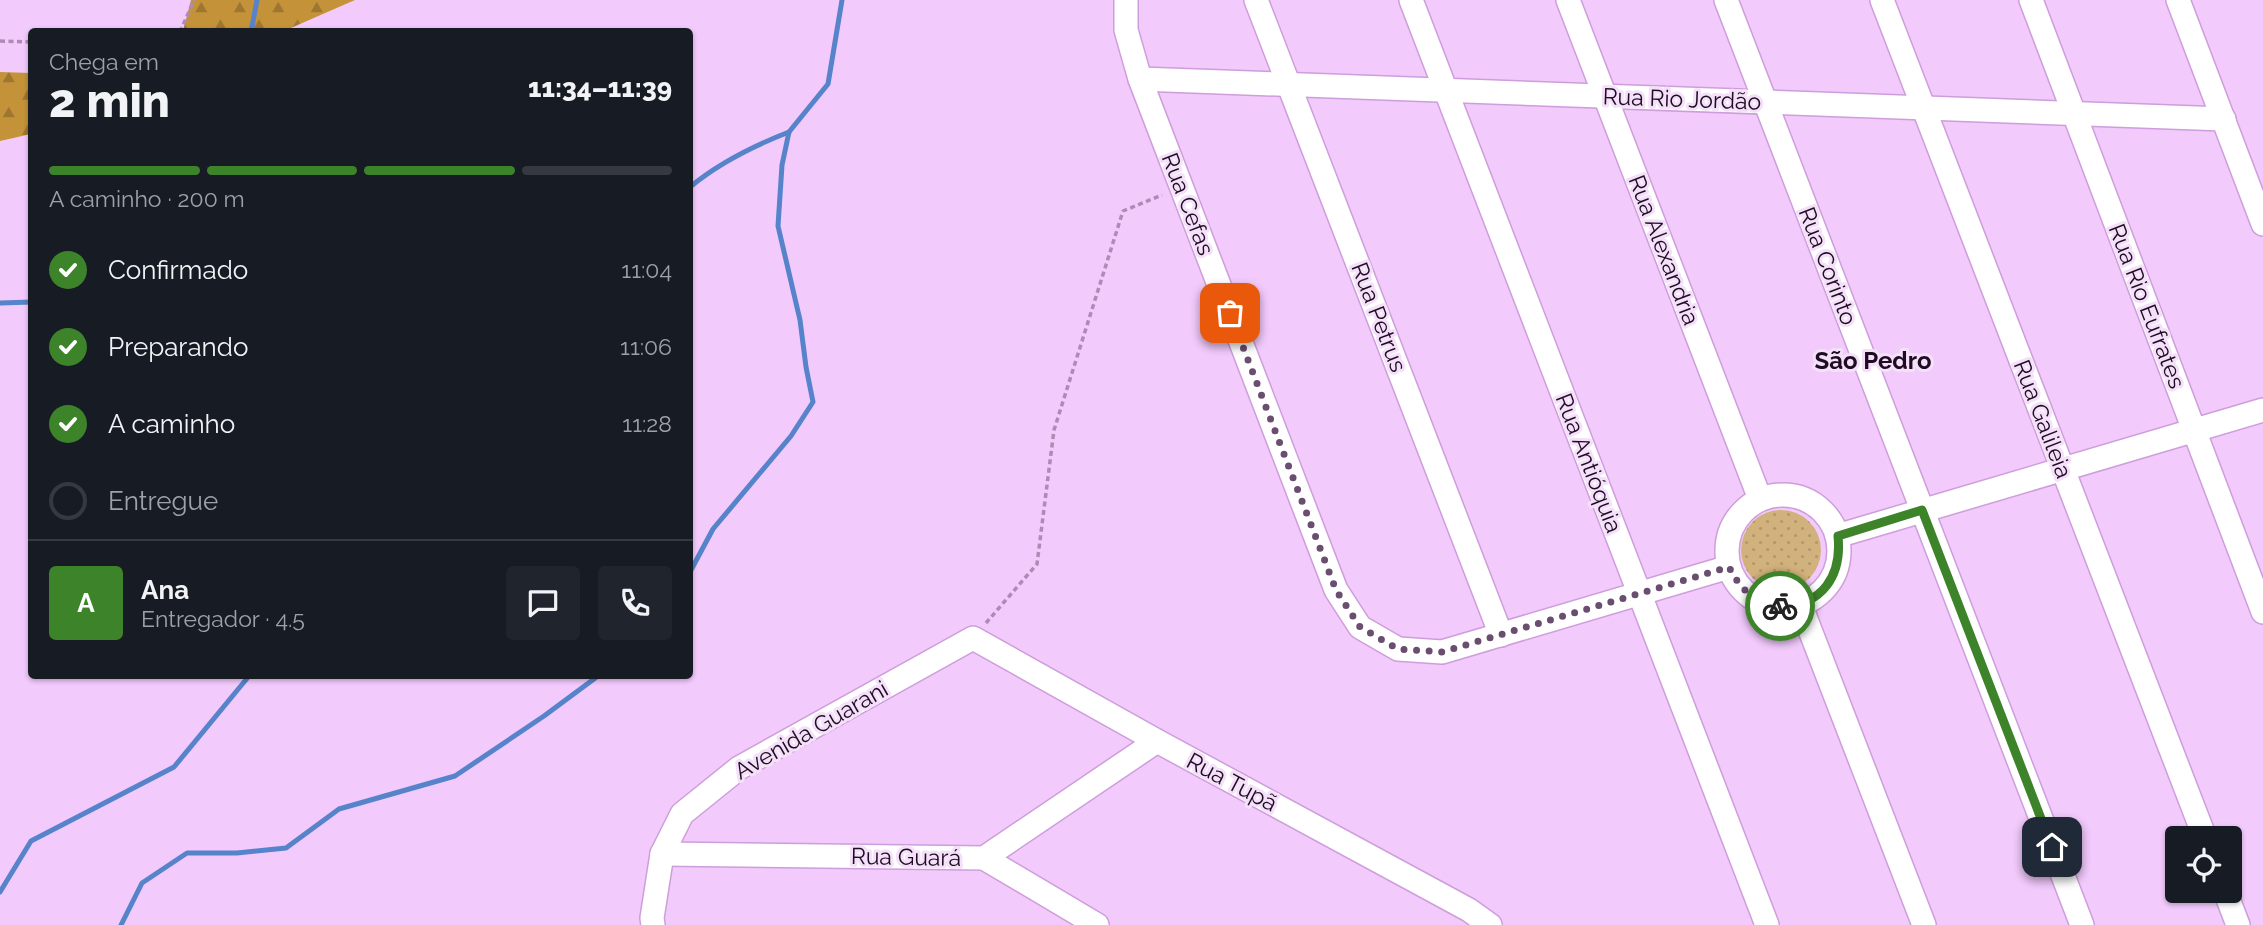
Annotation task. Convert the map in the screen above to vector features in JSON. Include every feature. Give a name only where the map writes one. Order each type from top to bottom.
[{"type":"street","name":"Rua Cefas","points":[[1126,0],[1126,30],[1140,79],[1336,590],[1360,627],[1398,649],[1442,652],[1729,567]]},
{"type":"street","name":"Rua Petrus","points":[[1256,0],[1501,635]]},
{"type":"street","name":"Rua Antióquia","points":[[1412,0],[1767,925]]},
{"type":"street","name":"Rua Alexandria","points":[[1568,0],[1760,499]]},
{"type":"street","name":"Rua Corinto","points":[[1726,0],[2082,925]]},
{"type":"street","name":"Rua Galileia","points":[[1882,0],[2200,826]]},
{"type":"street","name":"Rua Rio Eufrates","points":[[2031,0],[2263,612]]},
{"type":"street","points":[[2178,0],[2263,224]]},
{"type":"street","name":"Rua Rio Jordão","points":[[1140,79],[2224,120]]},
{"type":"street","points":[[1838,536],[2263,410]]},
{"type":"street","points":[[1779,495],[1798,496],[1807,500],[1829,518],[1838,536],[1836,569],[1828,584],[1816,596],[1800,604],[1783,607],[1765,604],[1749,596],[1737,583],[1729,567],[1729,535],[1735,521],[1746,508],[1760,499],[1779,495]]},
{"type":"street","points":[[1800,604],[1924,925]]},
{"type":"street","name":"Rua Tupã","points":[[973,638],[1469,910],[1490,925]]},
{"type":"street","name":"Avenida Guarani","points":[[653,925],[662,854],[682,814],[738,768],[973,638]]},
{"type":"street","name":"Rua Guará","points":[[662,854],[984,858],[1157,741]]},
{"type":"street","points":[[984,858],[1097,925]]},
{"type":"street","points":[[2230,903],[2238,925]]},
{"type":"path","points":[[182,28],[194,0]]},
{"type":"path","points":[[0,41],[28,42]]},
{"type":"path","points":[[973,638],[1037,564],[1054,430],[1123,211],[1181,187]]},
{"type":"green space","points":[[191,0],[355,0],[291,28],[184,28]]},
{"type":"green space","points":[[0,72],[28,73],[28,135],[0,141]]},
{"type":"shaded area","points":[[1781,510],[1796,513],[1809,522],[1818,535],[1821,550],[1818,565],[1809,578],[1796,587],[1781,590],[1766,587],[1753,578],[1744,565],[1741,550],[1744,535],[1753,522],[1766,513]]},
{"type":"waterway","points":[[252,28],[257,0]]},
{"type":"waterway","points":[[693,566],[713,529],[791,436],[813,402],[800,320],[778,226],[782,165],[789,132],[828,84],[842,0]]},
{"type":"waterway","points":[[693,185],[737,156],[789,132]]},
{"type":"waterway","points":[[0,303],[28,302]]},
{"type":"waterway","points":[[0,892],[31,841],[174,767],[247,679]]},
{"type":"waterway","points":[[121,925],[142,883],[187,853],[237,853],[286,848],[339,809],[455,776],[594,679]]},
{"type":"way so far","points":[[1230,313],[1336,590],[1360,627],[1398,649],[1442,652],[1729,567],[1737,583],[1749,596],[1765,604],[1780,606]]},
{"type":"district","name":"São Pedro","points":[[1873,361]]},
{"type":"route","points":[[1780,606],[1800,604],[1816,596],[1828,584],[1836,569],[1838,536],[1922,510],[2052,847]]}]
